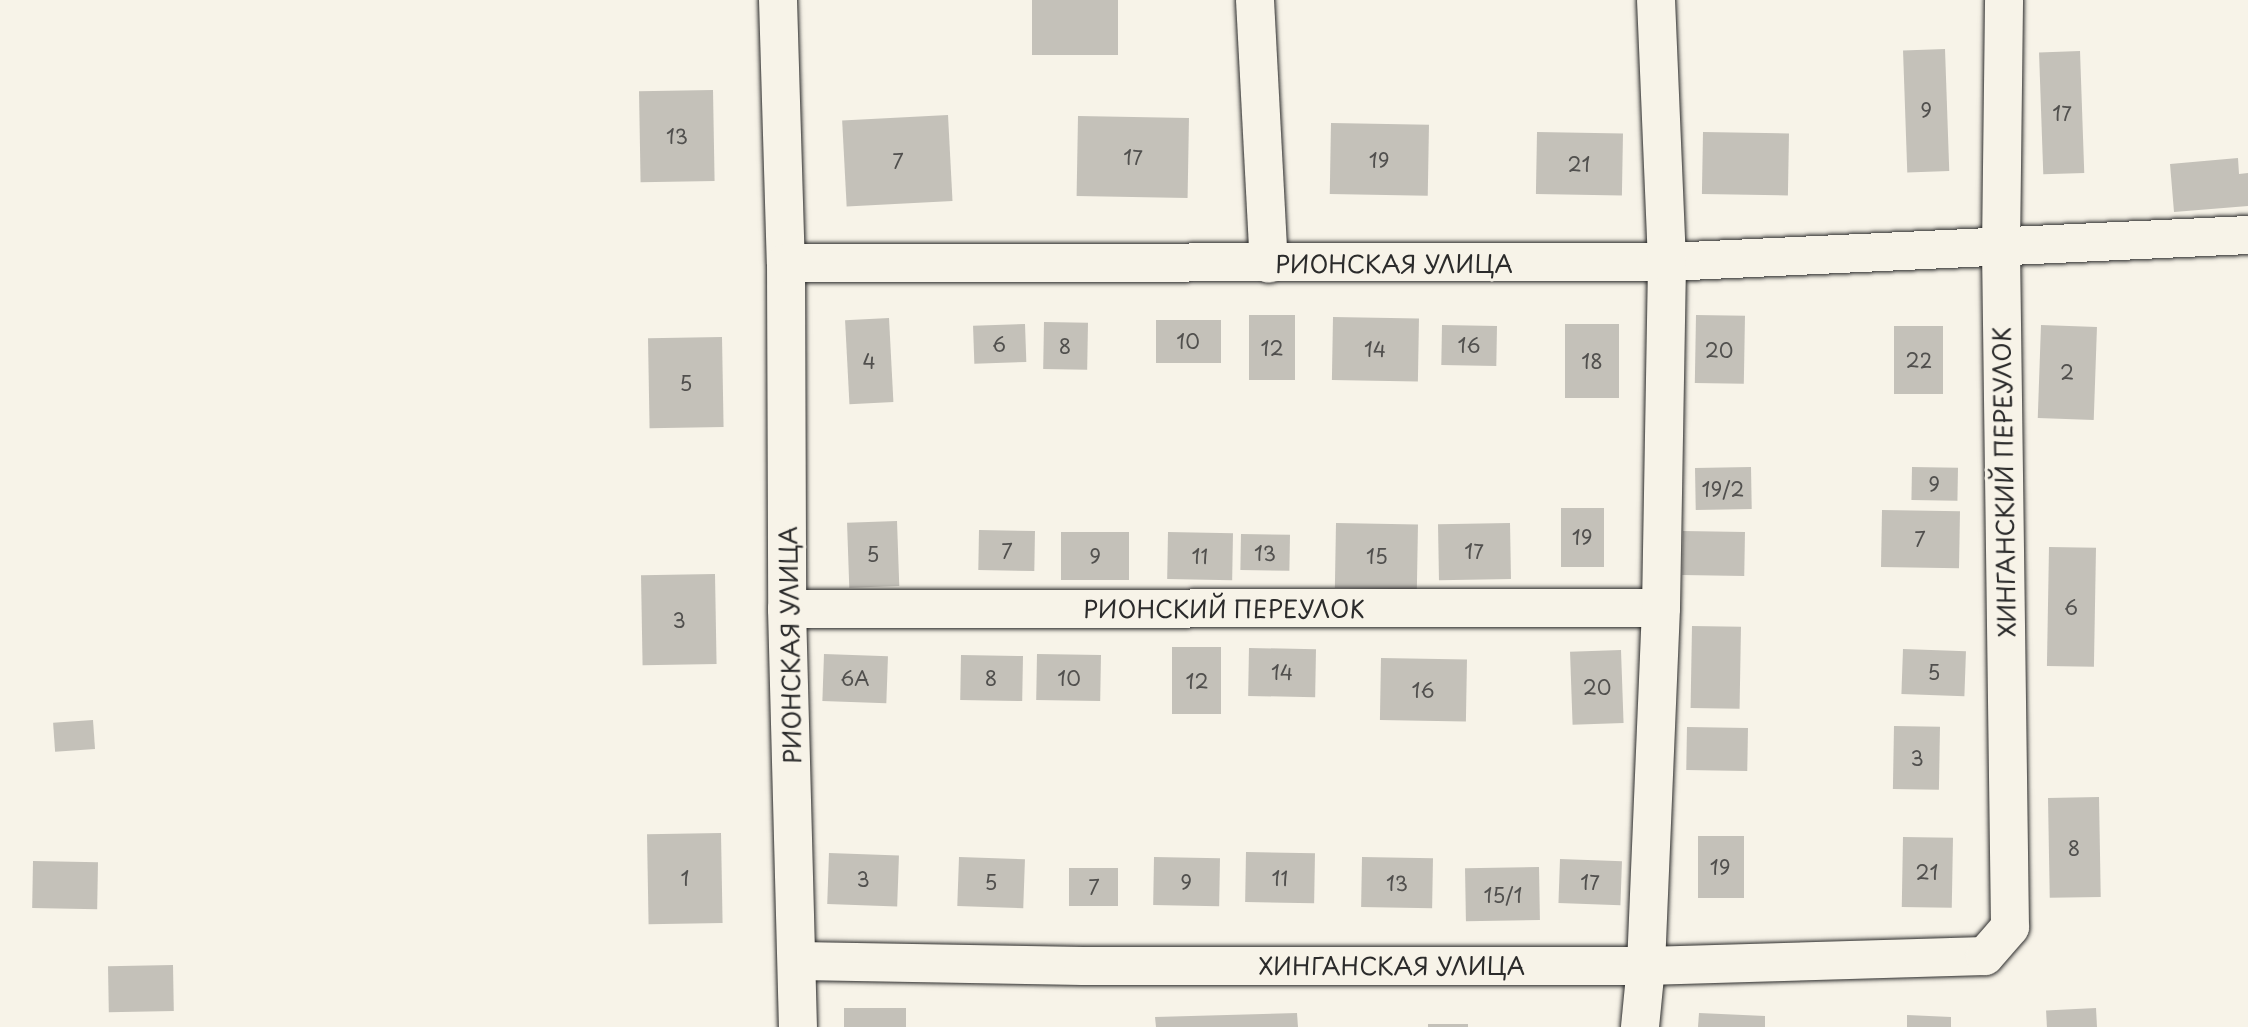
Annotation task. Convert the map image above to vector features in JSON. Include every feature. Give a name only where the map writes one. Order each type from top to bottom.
[{"type":"street","name":"РИОНСКАЯ УЛИЦА","points":[[778,0],[786,263],[787,609],[799,961],[798,1027]]},
{"type":"street","points":[[1255,0],[1269,264]]},
{"type":"street","points":[[1640,1027],[1646,966],[1661,608],[1667,262],[1656,0]]},
{"type":"street","name":"ХИНГАНСКИЙ ПЕРЕУЛОК","points":[[1985,956],[2010,927],[2001,249],[2004,0]]},
{"type":"street","name":"РИОНСКАЯ УЛИЦА","points":[[786,263],[1667,262],[2001,249],[2248,235]]},
{"type":"street","name":"РИОНСКИЙ ПЕРЕУЛОК","points":[[787,609],[1661,608]]},
{"type":"street","name":"ХИНГАНСКАЯ УЛИЦА","points":[[799,961],[1083,966],[1646,966],[1985,956]]},
{"type":"building","points":[[1032,0],[1118,0],[1118,55],[1032,55]]},
{"type":"building","points":[[1945,49],[1949,171],[1907,172],[1903,50]]},
{"type":"building","points":[[2080,51],[2084,173],[2043,174],[2039,52]]},
{"type":"building","points":[[713,90],[715,181],[641,182],[639,91]]},
{"type":"building","points":[[948,115],[953,201],[847,206],[842,121]]},
{"type":"building","points":[[1078,116],[1189,118],[1188,198],[1077,196]]},
{"type":"building","points":[[1331,123],[1429,125],[1428,196],[1330,194]]},
{"type":"building","points":[[1537,132],[1623,134],[1622,195],[1536,194]]},
{"type":"building","points":[[1703,132],[1789,134],[1788,195],[1702,194]]},
{"type":"building","points":[[2238,158],[2239,174],[2248,173],[2248,206],[2174,212],[2170,164]]},
{"type":"building","points":[[1249,315],[1295,315],[1295,380],[1249,380]]},
{"type":"building","points":[[1696,315],[1745,316],[1744,384],[1695,383]]},
{"type":"building","points":[[1333,317],[1419,319],[1418,381],[1332,380]]},
{"type":"building","points":[[889,318],[893,402],[849,404],[845,320]]},
{"type":"building","points":[[1156,320],[1221,320],[1221,363],[1156,363]]},
{"type":"building","points":[[1044,322],[1088,323],[1087,370],[1043,369]]},
{"type":"building","points":[[1025,324],[1026,362],[974,364],[973,326]]},
{"type":"building","points":[[1565,324],[1619,324],[1619,398],[1565,398]]},
{"type":"building","points":[[1442,325],[1497,326],[1496,366],[1441,365]]},
{"type":"building","points":[[2041,325],[2097,327],[2094,420],[2038,418]]},
{"type":"building","points":[[1894,326],[1943,326],[1943,394],[1894,394]]},
{"type":"building","points":[[722,337],[724,427],[650,428],[648,338]]},
{"type":"building","points":[[1751,467],[1752,509],[1696,510],[1695,468]]},
{"type":"building","points":[[1912,467],[1958,468],[1957,501],[1911,500]]},
{"type":"building","points":[[1561,508],[1604,508],[1604,567],[1561,567]]},
{"type":"building","points":[[1882,510],[1960,511],[1959,568],[1881,567]]},
{"type":"building","points":[[897,521],[899,586],[849,588],[847,523]]},
{"type":"building","points":[[1336,523],[1418,524],[1417,589],[1335,588]]},
{"type":"building","points":[[1510,523],[1511,579],[1439,580],[1438,524]]},
{"type":"building","points":[[979,530],[1035,531],[1034,571],[978,570]]},
{"type":"building","points":[[1683,531],[1745,532],[1744,576],[1682,575]]},
{"type":"building","points":[[1061,532],[1129,532],[1129,580],[1061,580]]},
{"type":"building","points":[[1168,532],[1233,533],[1232,580],[1167,579]]},
{"type":"building","points":[[1241,534],[1290,535],[1289,571],[1240,570]]},
{"type":"building","points":[[2049,547],[2096,548],[2094,667],[2047,666]]},
{"type":"building","points":[[715,574],[717,664],[643,665],[641,575]]},
{"type":"building","points":[[1692,626],[1741,627],[1740,709],[1691,708]]},
{"type":"building","points":[[1172,647],[1221,647],[1221,714],[1172,714]]},
{"type":"building","points":[[1249,648],[1316,649],[1315,697],[1248,696]]},
{"type":"building","points":[[1903,649],[1966,651],[1964,696],[1901,694]]},
{"type":"building","points":[[1621,650],[1624,723],[1573,725],[1570,652]]},
{"type":"building","points":[[824,654],[888,656],[886,703],[822,701]]},
{"type":"building","points":[[1037,654],[1101,655],[1100,701],[1036,700]]},
{"type":"building","points":[[961,655],[1023,656],[1022,701],[960,700]]},
{"type":"building","points":[[1381,658],[1467,660],[1466,721],[1380,720]]},
{"type":"building","points":[[93,720],[95,749],[55,752],[53,723]]},
{"type":"building","points":[[1894,726],[1940,727],[1939,790],[1893,789]]},
{"type":"building","points":[[1687,727],[1748,728],[1747,771],[1686,770]]},
{"type":"building","points":[[2099,797],[2101,897],[2050,898],[2048,798]]},
{"type":"building","points":[[721,833],[723,923],[649,924],[647,834]]},
{"type":"building","points":[[1698,836],[1744,836],[1744,898],[1698,898]]},
{"type":"building","points":[[1903,837],[1953,838],[1952,908],[1902,907]]},
{"type":"building","points":[[1246,852],[1315,853],[1314,903],[1245,902]]},
{"type":"building","points":[[829,853],[899,855],[897,906],[827,904]]},
{"type":"building","points":[[959,857],[1025,859],[1023,908],[957,906]]},
{"type":"building","points":[[1154,857],[1220,858],[1219,906],[1153,905]]},
{"type":"building","points":[[1362,857],[1433,858],[1432,908],[1361,907]]},
{"type":"building","points":[[1560,859],[1622,861],[1620,905],[1558,903]]},
{"type":"building","points":[[33,861],[98,862],[97,909],[32,908]]},
{"type":"building","points":[[1539,867],[1540,920],[1466,921],[1465,868]]},
{"type":"building","points":[[1069,868],[1118,868],[1118,906],[1069,906]]},
{"type":"building","points":[[173,965],[174,1011],[109,1012],[108,966]]},
{"type":"building","points":[[844,1008],[906,1008],[906,1027],[844,1027]]},
{"type":"building","points":[[2096,1008],[2097,1027],[2047,1027],[2046,1011]]},
{"type":"building","points":[[1297,1013],[1298,1027],[1156,1027],[1155,1017]]},
{"type":"building","points":[[1699,1013],[1765,1016],[1765,1027],[1698,1027]]},
{"type":"building","points":[[1907,1015],[1951,1017],[1951,1027],[1907,1027]]},
{"type":"building","points":[[1428,1024],[1468,1024],[1468,1027],[1428,1027]]}]
